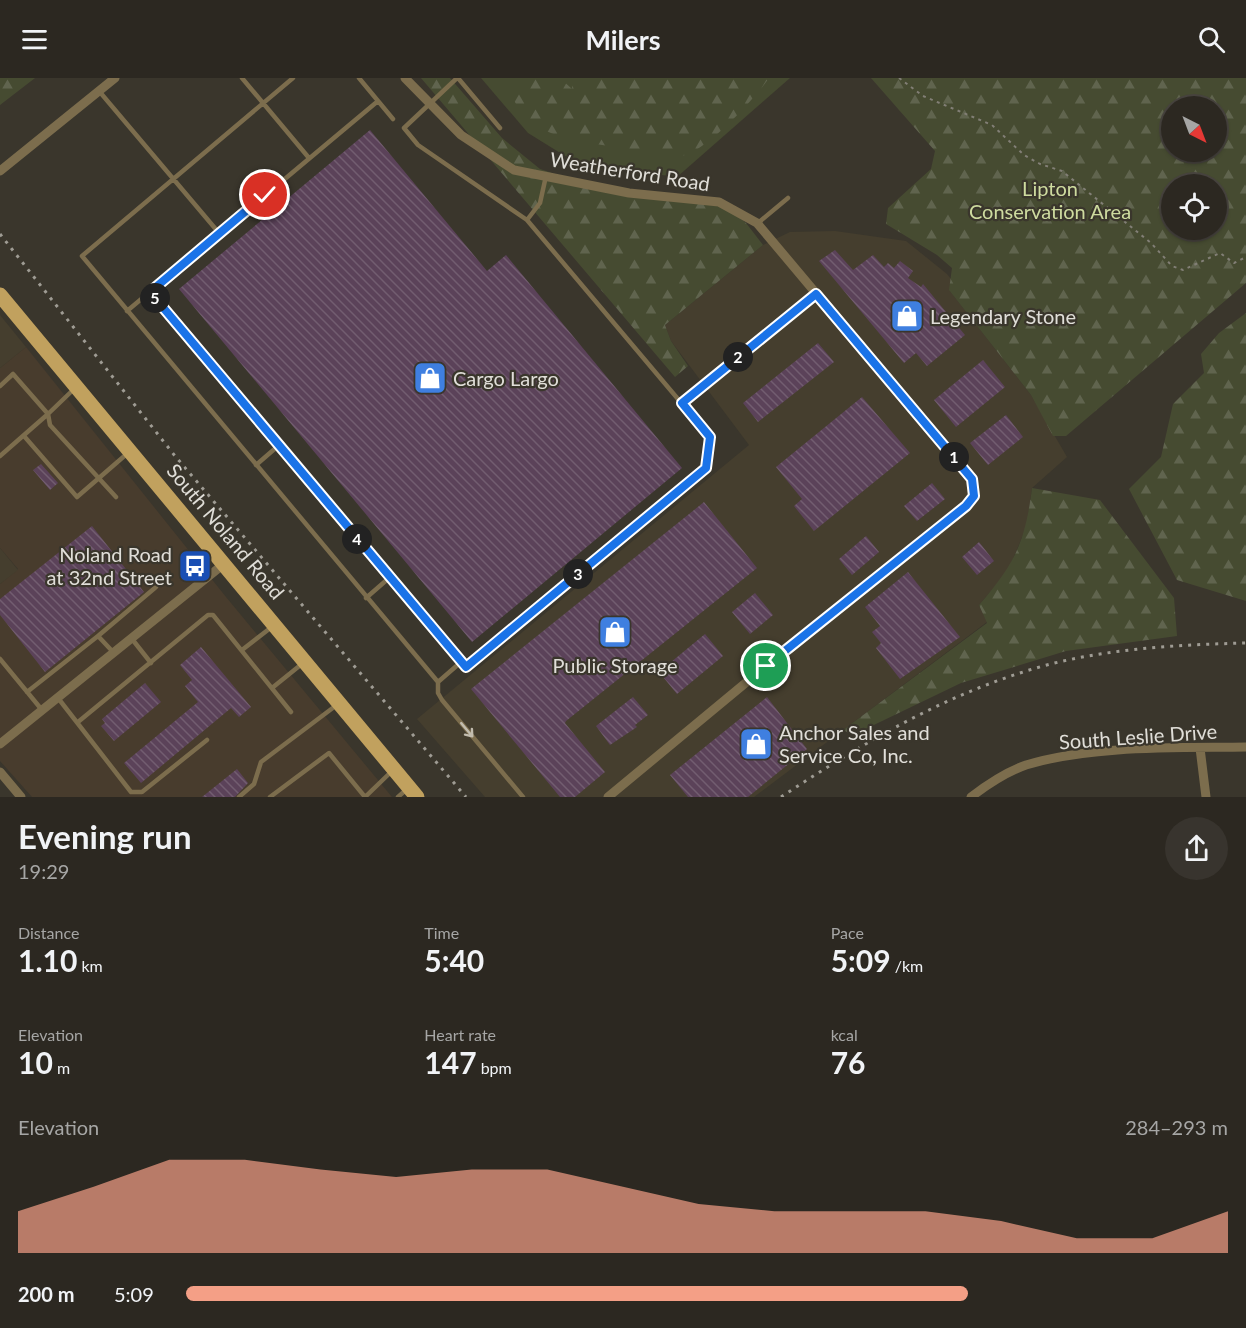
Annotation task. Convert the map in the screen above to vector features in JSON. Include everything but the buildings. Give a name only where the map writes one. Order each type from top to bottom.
[{"type":"main road","name":"South Noland Road","points":[[0,295],[306,661],[394,770],[408,794]]},
{"type":"street","points":[[0,171],[115,78]]},
{"type":"street","name":"Weatherford Road","points":[[405,78],[461,135],[514,170],[629,193],[719,202],[757,223],[974,483],[974,496],[966,506],[608,797]]},
{"type":"street","points":[[0,744],[225,563]]},
{"type":"street","points":[[1200,747],[1206,797]]},
{"type":"street","name":"South Leslie Drive","points":[[971,797],[991,782],[1026,766],[1066,757],[1200,747],[1246,747]]},
{"type":"street","points":[[1,776],[21,797]]},
{"type":"lane","points":[[242,78],[309,158]]},
{"type":"lane","points":[[293,78],[82,256],[438,682],[438,693],[442,700],[523,797]]},
{"type":"lane","points":[[359,78],[393,119]]},
{"type":"lane","points":[[150,292],[466,667],[706,468],[710,437],[528,220],[418,145],[404,128],[429,102],[458,78],[500,128]]},
{"type":"lane","points":[[99,91],[219,233]]},
{"type":"lane","points":[[128,311],[378,101]]},
{"type":"lane","points":[[528,220],[540,202],[546,177]]},
{"type":"lane","points":[[757,223],[788,198]]},
{"type":"lane","points":[[682,403],[816,294]]},
{"type":"lane","points":[[0,386],[13,374],[48,414],[50,425],[116,497]]},
{"type":"lane","points":[[0,456],[76,387]]},
{"type":"lane","points":[[24,436],[77,497],[131,450]]},
{"type":"lane","points":[[256,465],[278,446]]},
{"type":"lane","points":[[366,597],[389,578]]},
{"type":"lane","points":[[27,692],[156,587]]},
{"type":"lane","points":[[78,722],[208,615],[213,615],[291,712]]},
{"type":"lane","points":[[242,650],[275,624]]},
{"type":"lane","points":[[98,636],[114,653]]},
{"type":"lane","points":[[132,639],[151,663]]},
{"type":"lane","points":[[0,659],[42,710]]},
{"type":"lane","points":[[272,688],[306,661]]},
{"type":"lane","points":[[438,682],[461,662]]},
{"type":"lane","points":[[58,698],[131,792],[135,794],[142,792],[207,740]]},
{"type":"lane","points":[[239,797],[254,784],[261,762],[340,703]]},
{"type":"lane","points":[[270,797],[329,753],[365,797],[394,770]]},
{"type":"path","points":[[899,78],[923,96],[992,125],[1024,155],[1040,164],[1062,171],[1151,243],[1172,266],[1182,270],[1220,253],[1234,263],[1246,257]]},
{"type":"shaded area","points":[[835,231],[906,241],[947,274],[951,279],[950,291],[1031,395],[1067,457],[1032,488],[1027,525],[1008,571],[979,605],[987,622],[754,797],[485,797],[417,719],[749,445],[671,341],[665,325],[763,245],[790,232]]},
{"type":"shaded area","points":[[0,315],[26,347],[0,368]]},
{"type":"shaded area","points":[[26,347],[226,597],[392,797],[32,797],[0,761],[0,584],[18,569],[0,548],[0,368]]},
{"type":"shaded area","points":[[0,548],[18,570],[0,584]]},
{"type":"green space","points":[[0,78],[35,78],[0,105]]},
{"type":"green space","points":[[421,78],[450,78],[502,138],[540,169],[573,180],[725,205],[746,223],[763,245],[665,325],[671,341],[688,366],[675,377]]},
{"type":"green space","points":[[481,78],[790,78],[677,177],[578,164],[528,133]]},
{"type":"green space","points":[[507,78],[560,78],[572,89],[573,78],[769,78],[741,111],[716,135],[691,153],[675,156],[572,140],[554,134],[538,126],[524,115],[513,99]]},
{"type":"green space","name":"Lipton Conservation Area","points":[[871,78],[1246,78],[1246,283],[1066,436],[1053,436],[1031,395],[949,290],[952,268],[937,255],[886,224],[888,208],[931,169],[935,151]]},
{"type":"green space","points":[[1246,313],[1246,601],[1177,580],[1129,489],[1161,457],[1173,404],[1204,373],[1201,354],[1219,333]]},
{"type":"green space","points":[[1032,488],[1100,500],[1174,598],[1177,636],[1066,651],[961,683],[853,735],[843,730],[987,623],[979,605],[1010,564],[1022,538]]},
{"type":"railway","points":[[0,234],[175,456],[466,797]]},
{"type":"railway","points":[[781,797],[838,760],[926,711],[1020,673],[1103,653],[1189,645],[1246,643]]},
{"type":"place","name":"Legendary Stone","points":[[907,316]]},
{"type":"place","name":"Cargo Largo","points":[[430,378]]},
{"type":"place","name":"Noland Road at 32nd Street","points":[[195,566]]},
{"type":"place","name":"Public Storage","points":[[615,632]]},
{"type":"place","name":"Anchor Sales and Service Co, Inc.","points":[[756,744]]},
{"type":"route","points":[[265,195],[150,292],[466,667],[706,468],[710,437],[682,403],[816,294],[972,479],[975,487],[974,496],[966,506],[766,666]]}]
